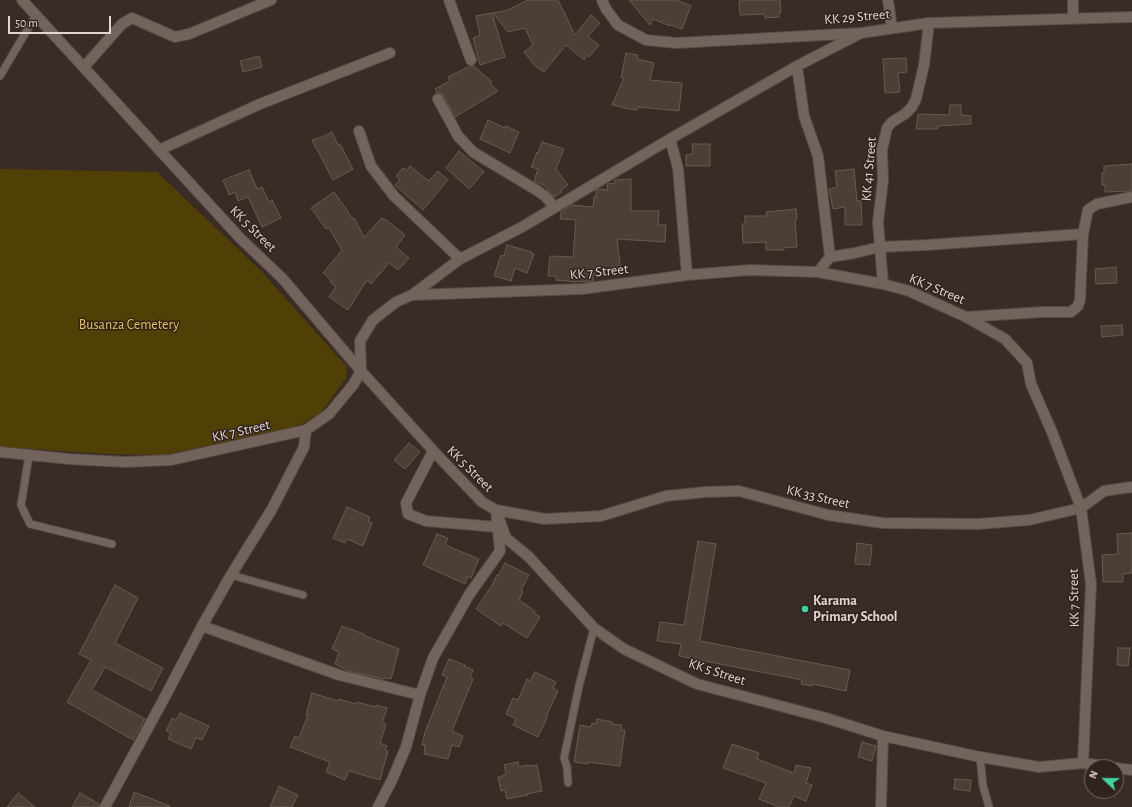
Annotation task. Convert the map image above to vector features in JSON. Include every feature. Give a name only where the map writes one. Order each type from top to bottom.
[{"type":"street","name":"KK 5 Street","points":[[22,0],[240,238],[282,278],[361,371],[432,450],[482,502],[496,510],[506,538],[529,558],[594,628],[624,649],[697,684],[826,718],[882,736],[980,757],[1038,767],[1083,763]]},
{"type":"street","points":[[84,67],[122,24],[132,18],[175,37],[189,34],[271,0]]},
{"type":"street","points":[[449,0],[471,60]]},
{"type":"street","name":"KK 29 Street","points":[[602,0],[606,9],[618,25],[646,40],[677,43],[862,33],[929,23],[1132,17]]},
{"type":"street","points":[[888,0],[892,28]]},
{"type":"street","points":[[1073,0],[1073,18]]},
{"type":"street","name":"KK 41 Street","points":[[883,284],[878,222],[883,180],[882,150],[887,128],[892,122],[905,114],[912,107],[916,99],[924,65],[929,23]]},
{"type":"street","name":"KK 7 Street","points":[[0,452],[69,459],[124,462],[171,460],[306,430],[329,414],[353,386],[361,371],[360,341],[373,320],[396,302],[412,295],[460,259],[522,227],[797,66],[862,33]]},
{"type":"street","points":[[159,150],[260,104],[390,53]]},
{"type":"street","points":[[797,66],[804,116],[818,156],[830,257]]},
{"type":"street","points":[[438,99],[458,136],[472,152],[538,191],[546,197],[554,207]]},
{"type":"street","points":[[359,131],[371,166],[394,196],[460,259]]},
{"type":"street","points":[[670,139],[678,168],[687,275]]},
{"type":"street","points":[[966,317],[1042,312],[1071,312],[1078,306],[1080,300],[1083,234],[1088,210],[1097,204],[1132,197]]},
{"type":"street","points":[[818,272],[830,257],[880,247],[1083,234]]},
{"type":"street","name":"KK 7 Street","points":[[412,295],[582,289],[687,275],[750,270],[818,272],[883,284],[908,291],[966,317],[1005,339],[1027,363],[1031,384],[1052,432],[1081,508],[1091,584],[1083,763]]},
{"type":"street","points":[[104,807],[231,574],[272,509],[304,447],[306,430]]},
{"type":"street","points":[[432,450],[406,503],[408,514],[426,521],[498,527]]},
{"type":"street","name":"KK 33 Street","points":[[496,510],[545,520],[601,516],[666,496],[706,492],[739,491],[828,515],[883,523],[978,524],[1029,520],[1081,508],[1104,491],[1132,487]]},
{"type":"street","points":[[378,807],[392,780],[406,747],[420,695],[433,658],[469,595],[500,551],[496,510]]},
{"type":"street","points":[[202,626],[340,675],[420,695]]},
{"type":"street","points":[[881,807],[882,736]]},
{"type":"lane","points":[[0,76],[36,15]]},
{"type":"lane","points":[[29,455],[22,505],[30,524],[112,544]]},
{"type":"lane","points":[[231,574],[303,595]]},
{"type":"lane","points":[[568,784],[567,767],[564,758],[579,686],[594,628]]},
{"type":"lane","points":[[980,757],[983,786],[989,807]]},
{"type":"green space","name":"Busanza Cemetery","points":[[0,169],[157,172],[260,270],[347,367],[346,378],[319,415],[297,426],[165,455],[108,454],[0,447]]},
{"type":"building","points":[[528,0],[558,0],[575,35],[591,15],[600,23],[588,36],[599,45],[589,57],[587,55],[584,60],[566,45],[544,72],[535,66],[524,52],[533,45],[525,28],[508,32],[493,13],[508,10]]},
{"type":"building","points":[[629,0],[676,0],[691,6],[682,29],[653,19],[650,25]]},
{"type":"building","points":[[780,0],[781,13],[779,13],[779,17],[765,18],[765,14],[740,15],[739,1]]},
{"type":"building","points":[[492,13],[505,57],[480,65],[473,38],[480,35],[476,16]]},
{"type":"building","points":[[626,53],[638,55],[637,59],[654,63],[650,80],[682,83],[679,111],[638,107],[637,110],[612,105],[624,78],[621,78]]},
{"type":"building","points":[[259,56],[262,67],[243,72],[240,61]]},
{"type":"building","points":[[906,58],[907,72],[898,73],[900,92],[885,93],[883,59]]},
{"type":"building","points":[[470,66],[474,66],[492,82],[490,84],[498,91],[455,117],[444,96],[441,93],[437,93],[435,89],[450,81],[448,77]]},
{"type":"building","points":[[950,105],[961,105],[961,115],[971,116],[971,124],[938,126],[937,129],[916,129],[918,114],[949,115]]},
{"type":"building","points":[[488,120],[505,128],[506,126],[519,132],[510,153],[480,139]]},
{"type":"building","points":[[332,132],[353,169],[333,180],[312,140]]},
{"type":"building","points":[[542,142],[564,149],[556,169],[568,185],[561,190],[562,192],[554,197],[544,185],[534,181],[538,169],[531,167]]},
{"type":"building","points":[[692,144],[710,144],[710,166],[686,166],[686,155],[693,154]]},
{"type":"building","points":[[459,151],[484,172],[469,189],[446,168]]},
{"type":"building","points":[[1132,164],[1132,191],[1105,192],[1105,185],[1102,185],[1102,173],[1104,173],[1104,166]]},
{"type":"building","points":[[410,166],[429,181],[438,171],[448,180],[423,210],[395,185],[400,179],[396,176],[403,168],[407,170]]},
{"type":"building","points":[[854,169],[857,201],[861,201],[862,225],[845,225],[845,207],[833,209],[829,189],[837,187],[835,171]]},
{"type":"building","points":[[249,170],[257,189],[262,187],[269,202],[272,200],[281,218],[262,227],[248,197],[238,201],[235,192],[229,195],[223,180]]},
{"type":"building","points":[[631,179],[631,211],[659,211],[658,225],[666,225],[665,242],[617,239],[621,273],[593,275],[593,281],[575,282],[556,280],[556,276],[548,276],[550,256],[573,257],[576,220],[560,219],[561,212],[571,205],[593,207],[594,197],[596,197],[596,190],[608,190],[607,184],[615,183],[615,180]]},
{"type":"building","points":[[334,192],[353,219],[354,218],[364,237],[382,218],[405,235],[396,247],[409,258],[398,270],[389,263],[371,284],[367,280],[348,310],[329,297],[336,287],[323,273],[342,250],[329,228],[326,229],[311,208]]},
{"type":"building","points":[[796,209],[797,220],[795,220],[797,247],[783,248],[783,250],[766,250],[766,242],[743,243],[742,224],[745,224],[745,216],[767,216],[766,212]]},
{"type":"building","points":[[507,245],[532,252],[532,254],[534,254],[527,273],[515,268],[511,281],[494,276],[501,255],[504,256]]},
{"type":"building","points":[[1116,267],[1117,283],[1096,284],[1095,269]]},
{"type":"building","points":[[1122,325],[1123,335],[1102,337],[1101,326]]},
{"type":"building","points":[[409,443],[420,452],[405,469],[394,460]]},
{"type":"building","points":[[347,507],[370,517],[368,521],[372,523],[363,546],[347,539],[345,543],[333,538]]},
{"type":"building","points":[[1132,533],[1132,573],[1123,574],[1123,582],[1103,582],[1102,555],[1118,554],[1117,534]]},
{"type":"building","points":[[437,534],[448,538],[445,545],[479,559],[471,578],[468,576],[465,584],[423,565]]},
{"type":"building","points":[[698,541],[716,544],[700,641],[850,670],[846,691],[812,684],[812,686],[801,684],[802,680],[679,656],[681,644],[657,641],[660,622],[684,625]]},
{"type":"building","points":[[857,543],[872,545],[870,565],[855,564]]},
{"type":"building","points":[[505,563],[529,575],[521,590],[523,591],[519,600],[535,611],[534,613],[540,617],[527,638],[503,623],[501,626],[476,609]]},
{"type":"building","points":[[115,585],[138,598],[115,643],[163,668],[151,691],[105,667],[92,690],[145,719],[133,740],[67,702],[91,660],[79,654]]},
{"type":"building","points":[[342,626],[399,649],[391,679],[384,679],[349,671],[335,664],[339,652],[332,649]]},
{"type":"building","points":[[1118,648],[1130,648],[1128,666],[1117,665]]},
{"type":"building","points":[[449,659],[465,665],[464,666],[473,670],[470,677],[473,679],[452,731],[463,736],[459,747],[452,745],[448,759],[424,754],[425,745],[422,745],[425,732],[447,677],[442,675]]},
{"type":"building","points":[[535,672],[556,682],[553,688],[558,691],[538,737],[513,725],[516,719],[506,714],[513,698],[518,700],[527,679],[530,681]]},
{"type":"building","points":[[312,693],[338,701],[339,699],[356,704],[357,702],[387,708],[382,723],[386,724],[380,743],[387,746],[385,750],[388,751],[380,780],[349,771],[345,780],[326,772],[330,762],[290,747],[295,736],[299,738],[308,715],[306,715]]},
{"type":"building","points":[[180,713],[209,726],[202,740],[196,738],[191,749],[168,739],[171,733],[166,731],[172,718],[176,720]]},
{"type":"building","points":[[597,719],[612,722],[612,724],[622,725],[621,730],[625,730],[620,766],[588,762],[588,764],[574,762],[580,725],[591,727],[592,723],[596,724]]},
{"type":"building","points":[[862,742],[876,746],[872,761],[858,757]]},
{"type":"building","points":[[732,744],[759,753],[757,759],[794,773],[796,765],[811,768],[806,783],[812,785],[806,801],[794,796],[789,807],[779,807],[759,799],[766,783],[723,768]]},
{"type":"building","points":[[518,762],[519,767],[537,765],[542,791],[507,799],[505,790],[501,791],[498,777],[506,775],[504,765]]},
{"type":"building","points":[[955,779],[971,780],[970,791],[954,789]]},
{"type":"building","points":[[279,786],[298,795],[292,807],[270,807]]},
{"type":"building","points":[[134,792],[170,806],[170,807],[129,807]]},
{"type":"building","points":[[18,793],[35,807],[7,807]]},
{"type":"building","points":[[80,793],[99,804],[99,807],[72,807]]},
{"type":"place","name":"Karama Primary School","points":[[805,609]]}]
